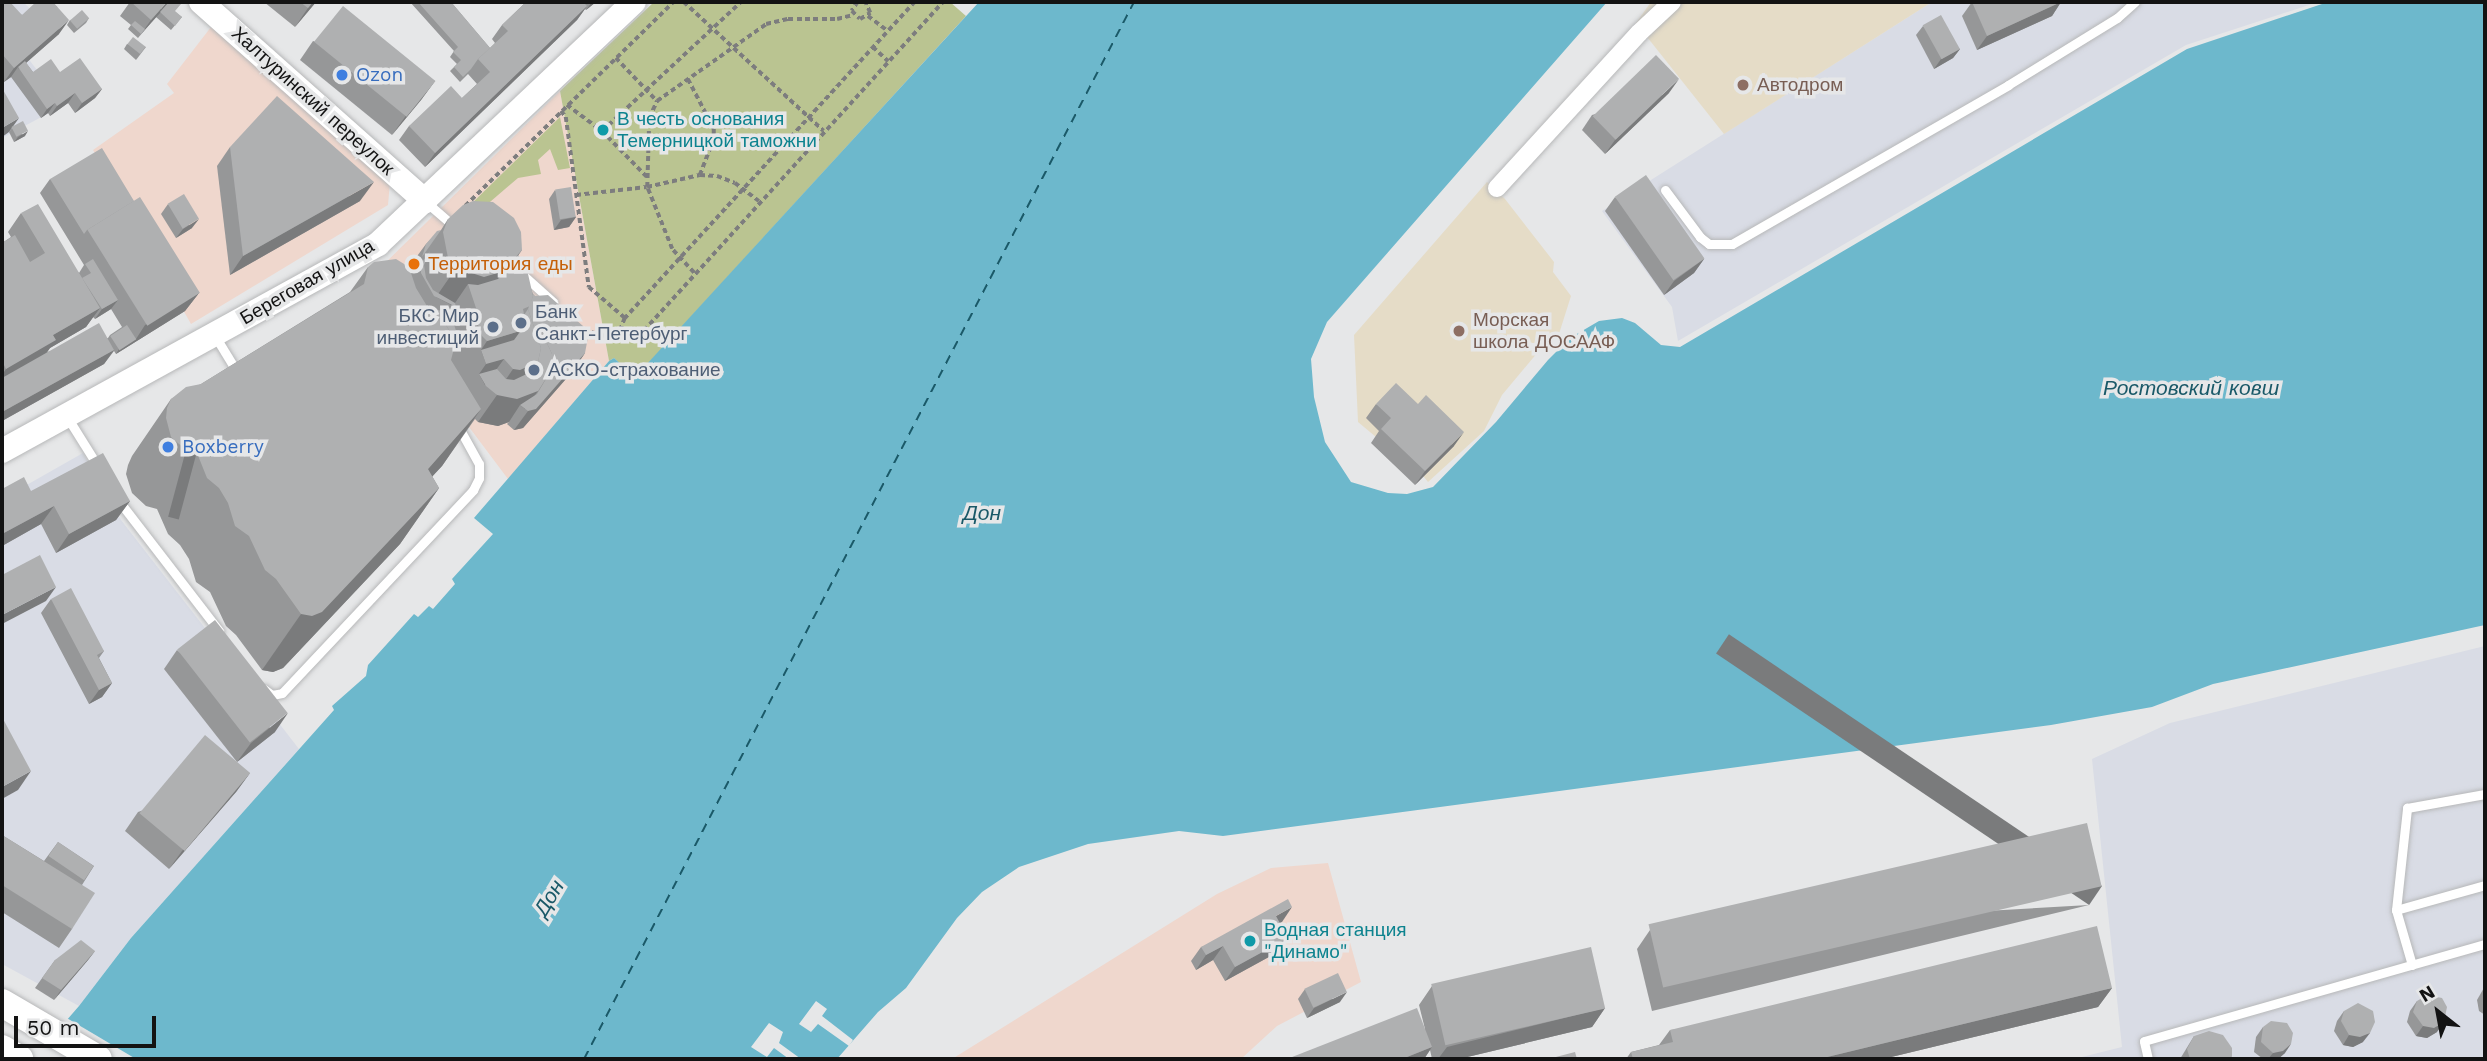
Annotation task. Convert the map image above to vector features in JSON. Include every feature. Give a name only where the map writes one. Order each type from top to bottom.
[{"type":"main road","name":"Халтуринский переулок","points":[[201,2],[425,201]]},
{"type":"main road","name":"Береговая улица","points":[[2,451],[214,335],[358,263],[634,2]]},
{"type":"main road","points":[[2,1003],[98,1059]]},
{"type":"main road","points":[[2,1049],[19,1059]]},
{"type":"street","points":[[1497,188],[1639,33],[1672,2]]},
{"type":"lane","points":[[1665,190],[1691,227],[1709,244],[1732,244],[2008,85],[2117,18],[2135,2]]},
{"type":"lane","points":[[425,201],[461,232]]},
{"type":"lane","points":[[516,269],[583,330]]},
{"type":"lane","points":[[214,335],[242,379]]},
{"type":"lane","points":[[66,416],[107,481]]},
{"type":"lane","points":[[258,683],[267,693],[282,693],[473,490],[479,478],[480,464],[453,417]]},
{"type":"lane","points":[[113,492],[226,640]]},
{"type":"lane","points":[[2412,965],[2396,910],[2407,808],[2485,794]]},
{"type":"lane","points":[[2396,910],[2485,885]]},
{"type":"lane","points":[[2148,1059],[2144,1041],[2485,944]]},
{"type":"path","points":[[664,2],[669,6]]},
{"type":"path","points":[[449,222],[673,2]]},
{"type":"path","points":[[684,2],[824,131]]},
{"type":"path","points":[[602,131],[741,2]]},
{"type":"path","points":[[853,15],[853,6],[858,2]]},
{"type":"path","points":[[865,2],[870,9],[868,16]]},
{"type":"path","points":[[622,335],[620,331],[625,318],[915,2]]},
{"type":"path","points":[[583,330],[612,338],[622,335],[638,338],[759,201],[943,2]]},
{"type":"path","points":[[694,273],[678,258],[647,187],[649,118],[657,101],[755,31],[777,20],[836,19],[853,15],[860,19],[868,16]]},
{"type":"path","points":[[868,16],[888,31]]},
{"type":"path","points":[[873,47],[888,61]]},
{"type":"path","points":[[616,58],[657,101]]},
{"type":"path","points":[[688,79],[714,129],[714,139],[700,175]]},
{"type":"path","points":[[567,105],[602,131],[648,178]]},
{"type":"path","points":[[561,111],[566,117],[589,287],[625,318]]},
{"type":"path","points":[[576,195],[647,187],[700,175],[717,176],[743,188],[759,201]]},
{"type":"shaded area","points":[[2,2],[23,2],[53,31],[27,57],[64,105],[2,138]]},
{"type":"shaded area","name":"Автодром","points":[[1651,2],[1932,2],[1724,134],[1636,23]]},
{"type":"shaded area","points":[[1932,2],[2318,2],[2186,45],[1678,341],[1672,307],[1602,211]]},
{"type":"shaded area","points":[[211,27],[390,182],[388,205],[191,324],[182,308],[189,303],[93,150],[174,93],[167,84]]},
{"type":"shaded area","points":[[560,91],[609,361],[508,479],[448,399],[373,275]]},
{"type":"shaded area","name":"Морская школа ДОСААФ","points":[[1487,182],[1505,199],[1554,262],[1553,272],[1571,296],[1558,337],[1543,346],[1502,395],[1484,431],[1428,482],[1395,441],[1388,447],[1358,422],[1354,335]]},
{"type":"shaded area","points":[[83,453],[121,520],[299,749],[131,938],[79,1006],[2,964],[2,499]]},
{"type":"shaded area","points":[[2485,646],[2485,1059],[2074,1059],[2122,1047],[2092,759],[2170,723]]},
{"type":"shaded area","points":[[1328,863],[1361,982],[1277,1026],[1241,1059],[952,1059],[1217,894],[1271,868]]},
{"type":"green space","points":[[654,2],[950,2],[966,16],[635,378],[614,358],[609,361],[560,91]]},
{"type":"green space","points":[[560,117],[570,168],[558,170],[550,149],[538,160],[541,174],[518,178],[469,220],[460,215]]},
{"type":"water","name":"Дон","points":[[979,2],[1607,2],[1327,322],[1311,359],[1314,397],[1325,442],[1351,482],[1388,493],[1407,494],[1433,487],[1496,422],[1570,338],[1599,321],[1622,318],[1635,323],[1661,345],[1680,347],[2187,49],[2328,2],[2485,2],[2485,625],[2213,684],[2152,707],[2051,725],[1223,836],[1179,831],[1088,844],[1019,867],[982,892],[957,918],[906,988],[878,1012],[837,1059],[33,1059],[79,1006],[131,938],[334,710],[332,706],[366,676],[368,665],[414,614],[418,617],[429,606],[433,609],[455,584],[452,579],[493,534],[474,518],[609,361],[614,358],[635,377]]},
{"type":"pier","points":[[816,1001],[827,1009],[822,1016],[853,1040],[849,1046],[818,1024],[811,1032],[799,1024]]},
{"type":"pier","points":[[65,1017],[136,1059],[29,1059]]},
{"type":"pier","points":[[769,1023],[783,1032],[779,1043],[801,1059],[789,1059],[774,1048],[767,1057],[751,1047]]},
{"type":"building","points":[[2,2],[10,2],[22,15],[36,2],[53,2],[69,20],[14,68],[2,54]]},
{"type":"building","points":[[131,2],[167,2],[151,20]]},
{"type":"building","points":[[169,2],[181,4],[175,11],[182,17],[175,26],[160,12]]},
{"type":"building","points":[[300,2],[313,2],[308,8]]},
{"type":"building","points":[[418,2],[451,2],[490,48],[463,77],[454,67],[461,60],[453,52],[458,47]]},
{"type":"building","points":[[526,2],[583,2],[587,6],[435,153],[409,126],[451,86],[462,98],[490,72],[478,59],[508,31],[502,25]]},
{"type":"building","points":[[1972,2],[2061,2],[1987,36]]},
{"type":"building","points":[[343,6],[435,81],[407,117],[314,42]]},
{"type":"building","points":[[82,10],[89,18],[77,29],[70,20]]},
{"type":"building","points":[[1941,15],[1960,49],[1942,59],[1923,25]]},
{"type":"building","points":[[135,21],[145,29],[141,34],[131,25]]},
{"type":"building","points":[[133,37],[146,47],[140,54],[127,44]]},
{"type":"building","points":[[1656,55],[1679,79],[1616,140],[1593,116]]},
{"type":"building","points":[[80,58],[102,89],[82,103],[75,93],[57,106],[55,103],[47,109],[18,67],[25,61],[33,72],[51,59],[60,72]]},
{"type":"building","points":[[2,88],[19,118],[2,128]]},
{"type":"building","points":[[277,96],[374,182],[243,256],[230,147]]},
{"type":"building","points":[[23,121],[28,131],[16,137],[11,127]]},
{"type":"building","points":[[102,148],[134,201],[84,234],[50,179]]},
{"type":"building","points":[[1646,175],[1705,259],[1673,280],[1615,197]]},
{"type":"building","points":[[571,187],[576,217],[560,219],[555,190]]},
{"type":"building","points":[[184,194],[199,219],[183,229],[168,204]]},
{"type":"building","points":[[140,197],[200,293],[147,326],[87,230]]},
{"type":"building","points":[[473,201],[493,202],[514,218],[521,232],[522,250],[504,271],[484,277],[456,268],[448,258],[443,232],[448,219],[463,205]]},
{"type":"building","points":[[38,204],[100,308],[53,335],[56,340],[6,369],[2,361],[2,243],[15,235],[30,262],[45,253],[21,213]]},
{"type":"building","points":[[441,230],[422,257],[426,244]]},
{"type":"building","points":[[430,251],[424,265],[426,278],[433,290],[455,303],[456,307],[434,296],[421,273],[421,264]]},
{"type":"building","points":[[518,255],[526,265],[533,296],[530,306],[523,309],[526,324],[520,331],[487,341],[482,336],[473,311],[476,308],[468,284],[478,285],[498,279]]},
{"type":"building","points":[[93,259],[118,300],[102,309],[82,278],[91,273],[85,264]]},
{"type":"building","points":[[396,259],[409,267],[416,288],[430,311],[435,308],[456,341],[451,360],[481,409],[428,469],[439,488],[322,612],[312,616],[301,614],[276,579],[265,570],[249,536],[235,526],[228,503],[219,488],[207,478],[197,453],[186,450],[171,437],[166,418],[167,408],[171,399],[186,387],[201,384],[364,284],[368,267],[374,262]]},
{"type":"building","points":[[533,294],[548,295],[583,326],[588,337],[585,353],[536,409],[528,411],[520,405],[537,394],[552,369],[552,354],[545,339],[535,330],[528,309]]},
{"type":"building","points":[[436,309],[451,315],[457,334],[454,338]]},
{"type":"building","points":[[528,309],[541,348],[538,362],[520,370],[513,369],[504,359],[486,364],[481,350],[514,340],[526,324],[524,315]]},
{"type":"building","points":[[99,323],[114,350],[2,412],[2,378]]},
{"type":"building","points":[[127,325],[136,339],[119,350],[110,336]]},
{"type":"building","points":[[535,330],[545,339],[552,354],[552,369],[538,391],[517,399],[497,395],[486,386],[479,374],[497,369],[506,379],[514,380],[531,372],[538,362],[541,348]]},
{"type":"building","points":[[1396,383],[1418,404],[1426,395],[1464,432],[1425,471],[1381,429],[1391,418],[1376,404]]},
{"type":"building","points":[[103,453],[130,501],[69,534],[54,506],[2,534],[2,489],[24,477],[31,491]]},
{"type":"building","points":[[40,555],[56,587],[2,615],[2,575]]},
{"type":"building","points":[[71,588],[104,651],[97,655],[112,683],[99,690],[51,599]]},
{"type":"building","points":[[215,620],[288,713],[250,743],[177,650]]},
{"type":"building","points":[[2,717],[31,771],[2,787]]},
{"type":"building","points":[[205,735],[250,773],[185,851],[139,813]]},
{"type":"building","points":[[2087,823],[2102,886],[1663,988],[1649,924]]},
{"type":"building","points":[[2,835],[95,893],[72,929],[2,885]]},
{"type":"building","points":[[58,842],[94,866],[84,880],[48,856]]},
{"type":"building","points":[[1288,899],[1292,907],[1276,916],[1288,938],[1235,967],[1223,946],[1206,955],[1201,947]]},
{"type":"building","points":[[2097,926],[2112,988],[1819,1059],[1633,1059],[1631,1052],[1673,1042],[1670,1030]]},
{"type":"building","points":[[81,940],[95,951],[61,990],[42,978],[55,960]]},
{"type":"building","points":[[1591,947],[1605,1008],[1445,1045],[1431,984]]},
{"type":"building","points":[[1338,973],[1347,992],[1313,1008],[1304,989]]},
{"type":"building","points":[[2427,995],[2442,998],[2447,1007],[2444,1022],[2434,1028],[2423,1026],[2413,1012],[2417,1001]]},
{"type":"building","points":[[2358,1003],[2373,1011],[2375,1022],[2370,1033],[2360,1037],[2349,1035],[2341,1021],[2344,1011]]},
{"type":"building","points":[[1417,1008],[1432,1047],[1402,1059],[1287,1059]]},
{"type":"building","points":[[2271,1021],[2287,1023],[2293,1033],[2291,1044],[2283,1051],[2273,1053],[2261,1042],[2263,1027]]},
{"type":"building","points":[[2209,1031],[2223,1035],[2232,1048],[2231,1059],[2190,1059],[2187,1049],[2194,1036]]},
{"type":"building","points":[[1575,1052],[1577,1059],[1552,1058]]},
{"type":"ferry route","points":[[584,1059],[1134,2]]},
{"type":"place","name":"Ozon","points":[[342,75]]},
{"type":"place","name":"Автодром","points":[[1743,85]]},
{"type":"place","name":"В честь основания Темерницкой таможни","points":[[603,130]]},
{"type":"place","name":"Территория еды","points":[[414,264]]},
{"type":"place","name":"Банк Санкт-Петербург","points":[[521,323]]},
{"type":"place","name":"БКС Мир инвестиций","points":[[493,327]]},
{"type":"place","name":"Морская школа ДОСААФ","points":[[1459,331]]},
{"type":"place","name":"АСКО-страхование","points":[[534,370]]},
{"type":"place","name":"Boxberry","points":[[168,447]]},
{"type":"place","name":"Водная станция \"Динамо\"","points":[[1250,941]]},
{"type":"water label","name":"Ростовский ковш","points":[[2191,388]]}]
